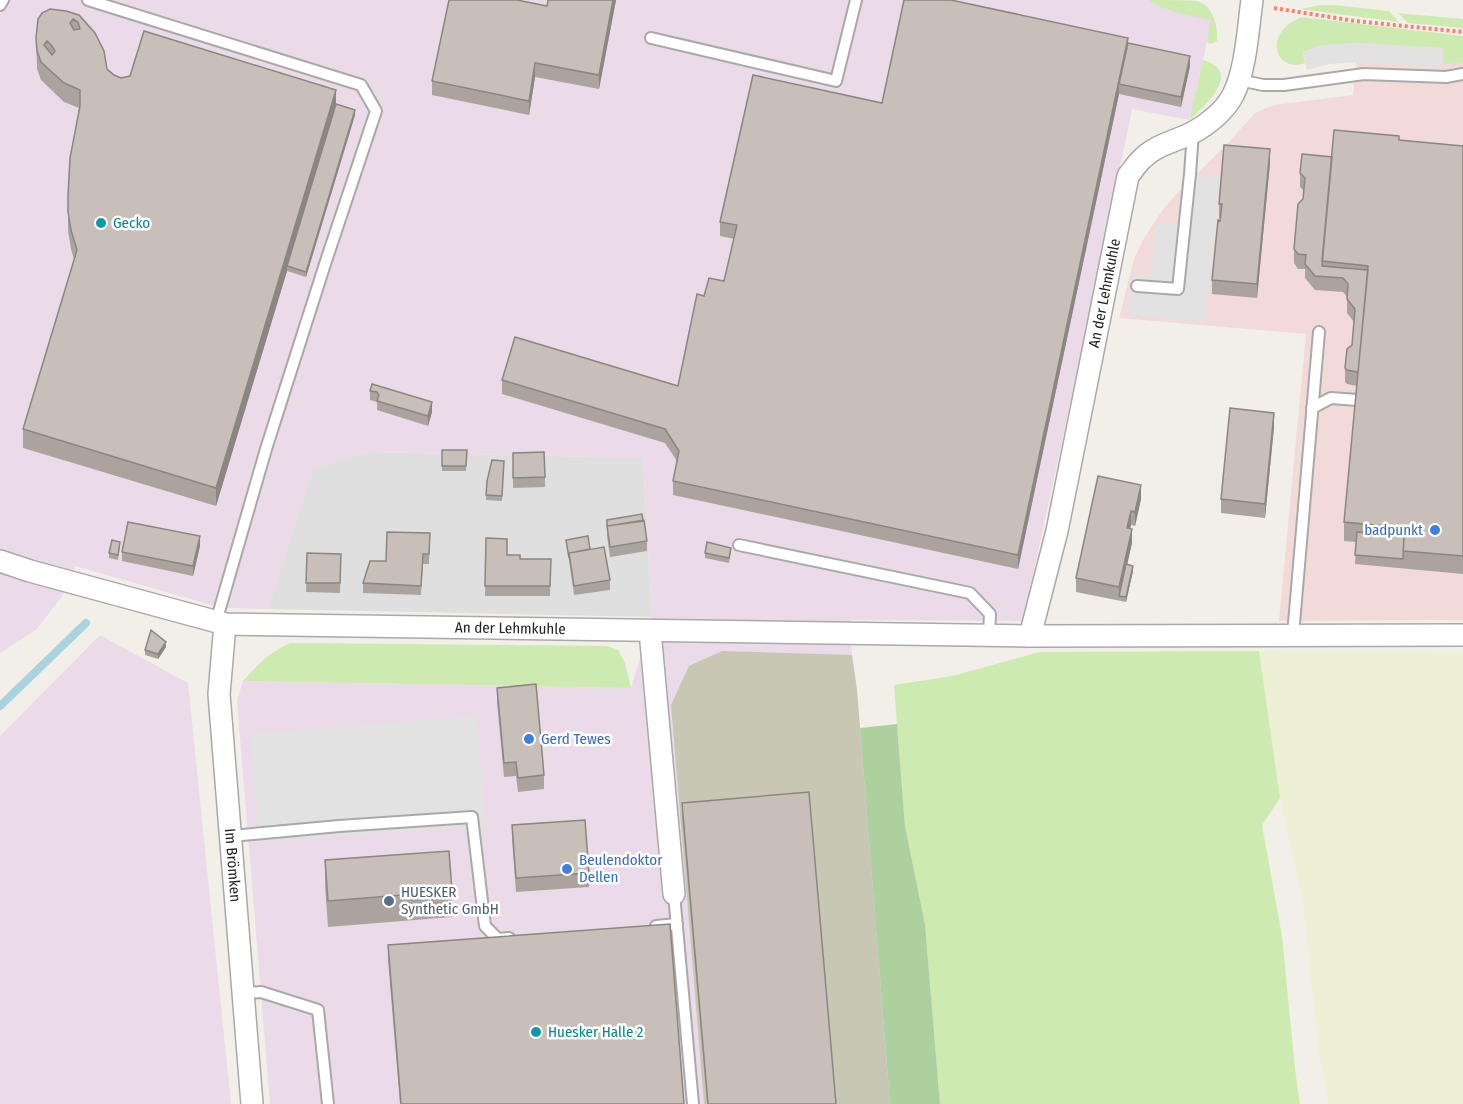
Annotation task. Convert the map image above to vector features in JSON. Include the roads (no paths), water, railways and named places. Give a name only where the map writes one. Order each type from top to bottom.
[{"type":"street","name":"An der Lehmkuhle","points":[[1030,636],[1057,531],[1128,176],[1143,158],[1163,145],[1193,132],[1217,115],[1232,97],[1239,80],[1252,2]]},
{"type":"street","name":"An der Lehmkuhle","points":[[0,561],[221,623],[989,636],[1463,635]]},
{"type":"street","name":"Im Brömken","points":[[221,623],[219,694],[252,1104]]},
{"type":"street","points":[[650,631],[674,894]]},
{"type":"lane","points":[[0,5],[3,0]]},
{"type":"lane","points":[[88,0],[361,85],[376,111],[270,438],[221,623]]},
{"type":"lane","points":[[651,38],[836,81],[856,0]]},
{"type":"lane","points":[[1239,80],[1284,86],[1364,74],[1446,77],[1463,74]]},
{"type":"lane","points":[[1137,286],[1178,289],[1193,132]]},
{"type":"lane","points":[[1293,635],[1319,332]]},
{"type":"lane","points":[[1312,408],[1331,398],[1357,400]]},
{"type":"lane","points":[[739,545],[970,593],[990,614],[989,636]]},
{"type":"lane","points":[[231,836],[472,817],[484,926],[498,939],[522,937]]},
{"type":"lane","points":[[674,894],[693,1104]]},
{"type":"lane","points":[[641,927],[677,924]]},
{"type":"lane","points":[[243,993],[261,993],[318,1011],[328,1104]]},
{"type":"waterway","points":[[0,706],[86,623]]},
{"type":"place","name":"Gecko","points":[[101,223]]},
{"type":"place","name":"badpunkt","points":[[1435,530]]},
{"type":"place","name":"Gerd Tewes","points":[[529,739]]},
{"type":"place","name":"Beulendoktor Dellen","points":[[567,869]]},
{"type":"place","name":"HUESKER Synthetic GmbH","points":[[389,901]]},
{"type":"place","name":"Huesker Halle 2","points":[[536,1032]]}]
